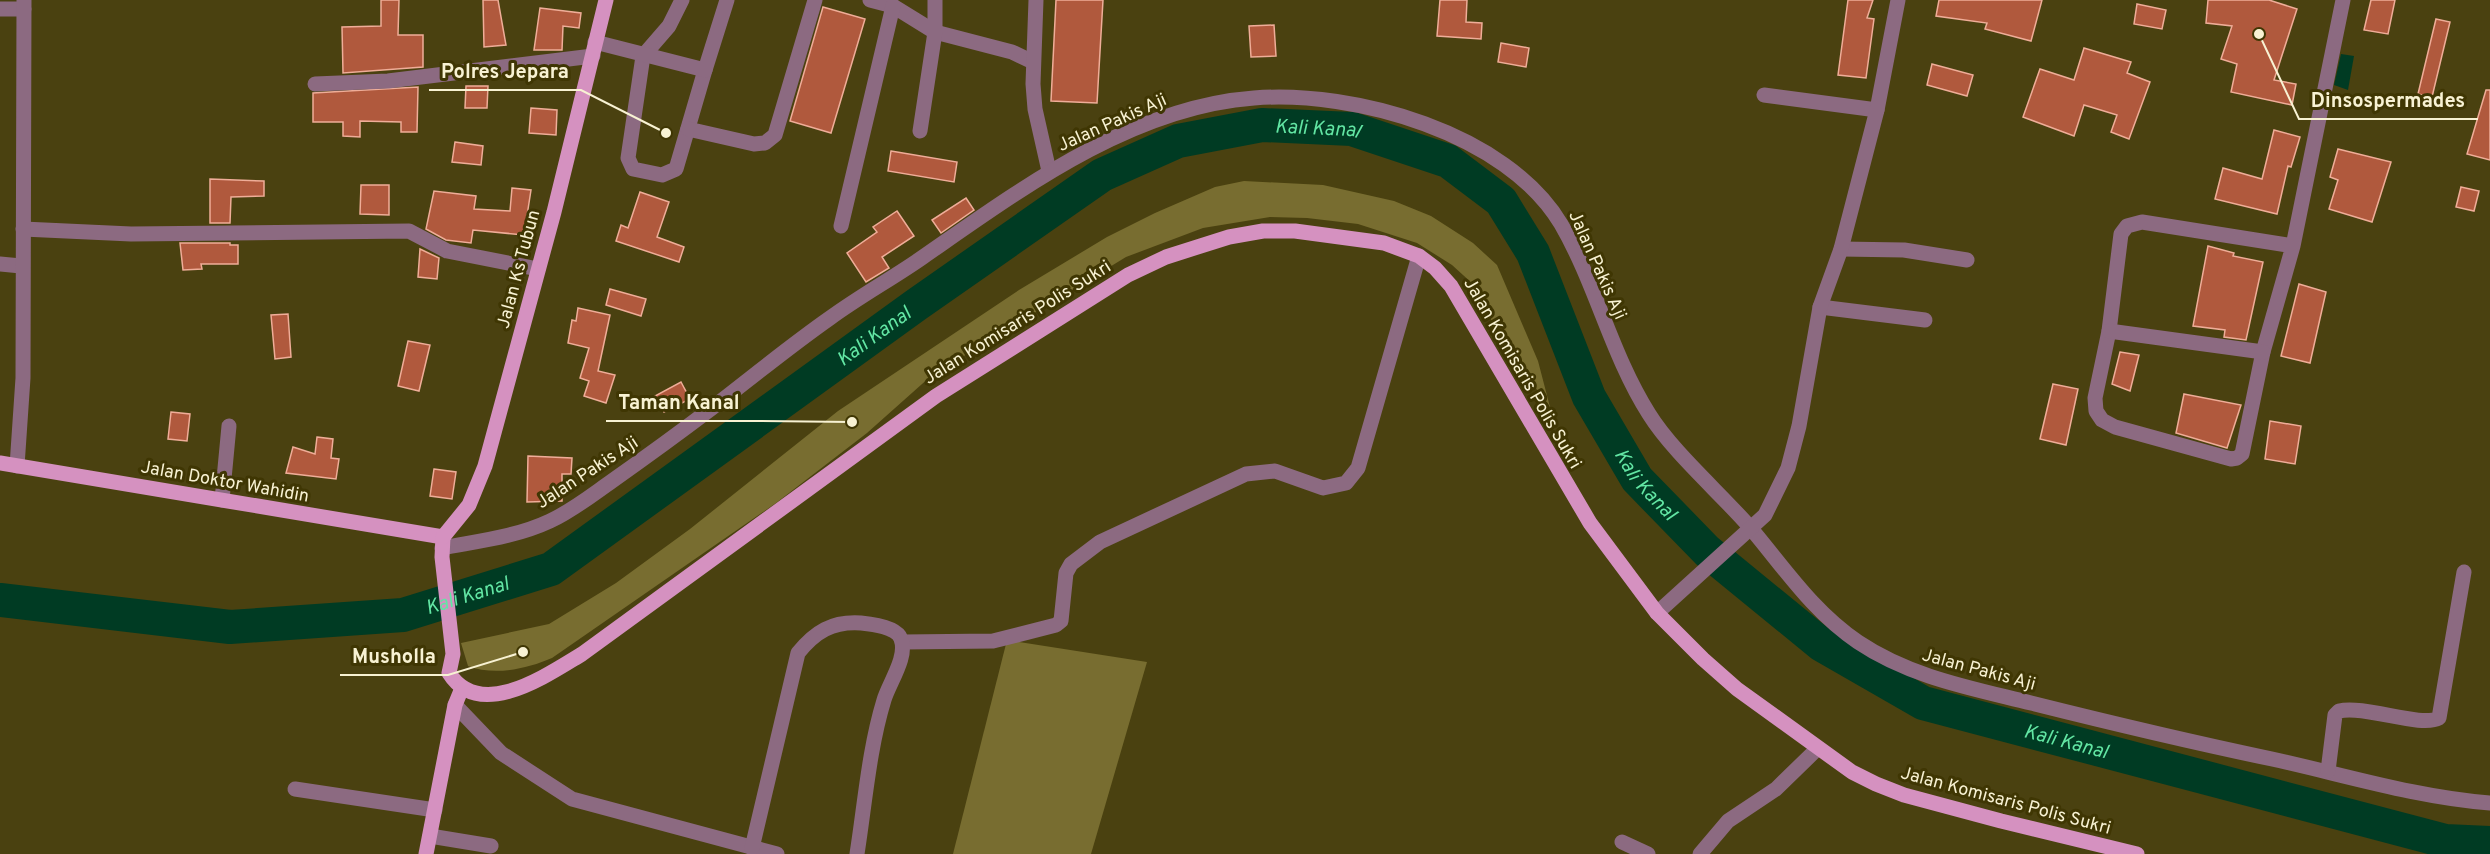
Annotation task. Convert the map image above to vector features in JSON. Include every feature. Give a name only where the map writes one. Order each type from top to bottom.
[{"type":"main road","name":"Jalan Ks Tubun","points":[[442,547],[469,506],[485,466],[606,0]]},
{"type":"main road","name":"Jalan Komisaris Polis Sukri","points":[[462,688],[483,694],[507,692],[539,678],[582,654],[936,396],[1128,275],[1166,257],[1229,237],[1263,231],[1295,231],[1384,243],[1419,256],[1435,268],[1450,286],[1590,523],[1657,613],[1737,689],[1852,771],[1904,795],[2001,822],[2137,854]]},
{"type":"main road","name":"Jalan Doktor Wahidin","points":[[0,463],[222,500],[442,547]]},
{"type":"main road","points":[[426,854],[455,705],[462,688],[449,673],[453,654],[442,547]]},
{"type":"street","points":[[682,0],[669,26],[644,56],[628,158],[630,165],[637,171],[662,175],[673,172],[679,165],[727,0]]},
{"type":"street","points":[[688,129],[754,144],[765,143],[775,135],[815,0]]},
{"type":"street","points":[[870,0],[893,6],[934,32],[1012,52],[1033,62]]},
{"type":"street","points":[[920,132],[934,32],[935,0]]},
{"type":"street","points":[[1036,0],[1033,62],[1035,109],[1049,171]]},
{"type":"street","points":[[1657,613],[1670,598],[1765,515],[1788,468],[1799,426],[1820,307],[1841,249],[1877,110],[1898,0]]},
{"type":"street","points":[[2293,246],[2142,222],[2127,226],[2121,234],[2109,331],[2095,398],[2096,411],[2102,420],[2115,427],[2231,459],[2242,454],[2263,352],[2293,246],[2343,0]]},
{"type":"street","points":[[0,9],[24,4],[21,266],[23,378],[17,466]]},
{"type":"street","points":[[841,226],[893,6]]},
{"type":"street","points":[[315,84],[388,81],[594,49],[644,56],[705,70]]},
{"type":"street","points":[[1764,95],[1877,110]]},
{"type":"street","name":"Jalan Pakis Aji","points":[[442,547],[525,531],[570,510],[672,438],[829,318],[1049,171],[1109,141],[1206,105],[1287,96],[1344,102],[1408,118],[1482,151],[1507,166],[1526,182],[1558,219],[1571,242],[1623,369],[1653,422],[1751,529],[1790,578],[1821,611],[1853,639],[1910,671],[1966,688],[2139,730],[2328,771],[2400,791],[2490,803]]},
{"type":"street","points":[[23,229],[131,234],[409,231],[416,233],[432,246],[447,251],[538,269]]},
{"type":"street","points":[[1841,249],[1904,250],[1967,260]]},
{"type":"street","points":[[903,642],[984,642],[1056,625],[1061,621],[1066,573],[1077,557],[1100,542],[1246,474],[1275,471],[1323,488],[1346,483],[1358,468],[1419,256]]},
{"type":"street","points":[[0,264],[21,266]]},
{"type":"street","points":[[1820,307],[1925,320]]},
{"type":"street","points":[[2109,331],[2263,352]]},
{"type":"street","points":[[222,500],[229,426]]},
{"type":"street","points":[[2328,771],[2335,715],[2339,711],[2391,714],[2430,722],[2439,718],[2464,572]]},
{"type":"street","points":[[752,848],[798,653],[812,636],[825,627],[861,623],[895,631],[903,642],[902,655],[883,703],[872,756],[857,854]]},
{"type":"street","points":[[455,705],[501,753],[572,799],[777,854]]},
{"type":"street","points":[[1700,854],[1722,826],[1776,789],[1818,748]]},
{"type":"street","points":[[294,789],[435,810]]},
{"type":"street","points":[[430,836],[491,846]]},
{"type":"street","points":[[1622,842],[1647,854]]},
{"type":"shaded area","points":[[2341,54],[2354,56],[2348,90],[2334,85]]},
{"type":"shaded area","points":[[1244,181],[1323,185],[1394,201],[1431,216],[1473,243],[1497,265],[1538,361],[1550,407],[1504,346],[1474,285],[1452,265],[1417,243],[1358,224],[1307,218],[1270,217],[1203,228],[1126,257],[931,376],[867,433],[776,503],[552,658],[510,670],[489,671],[468,666],[461,643],[549,624],[616,583],[690,529],[838,411],[1019,290],[1107,237],[1155,213],[1215,187]]},
{"type":"shaded area","points":[[1007,640],[1147,662],[1091,854],[953,854]]},
{"type":"building","points":[[381,0],[399,0],[398,35],[423,35],[423,67],[343,73],[342,27],[381,26]]},
{"type":"building","points":[[483,0],[498,0],[506,45],[484,47]]},
{"type":"building","points":[[1056,0],[1103,0],[1097,103],[1051,101]]},
{"type":"building","points":[[1440,0],[1467,0],[1466,22],[1482,23],[1481,39],[1437,36]]},
{"type":"building","points":[[1848,0],[1873,0],[1867,18],[1874,19],[1866,78],[1838,75]]},
{"type":"building","points":[[1939,0],[2042,0],[2031,41],[1985,29],[1987,23],[1936,16]]},
{"type":"building","points":[[2208,0],[2269,0],[2297,9],[2274,80],[2296,84],[2292,105],[2231,92],[2237,64],[2221,59],[2232,26],[2206,23]]},
{"type":"building","points":[[2371,0],[2395,0],[2388,34],[2364,30]]},
{"type":"building","points":[[2137,4],[2166,10],[2162,29],[2134,24]]},
{"type":"building","points":[[823,7],[865,19],[831,133],[790,121]]},
{"type":"building","points":[[540,8],[581,13],[579,28],[563,26],[562,50],[534,50]]},
{"type":"building","points":[[2436,19],[2450,22],[2432,97],[2418,94]]},
{"type":"building","points":[[1274,25],[1276,56],[1251,57],[1249,26]]},
{"type":"building","points":[[1501,43],[1529,48],[1526,67],[1498,62]]},
{"type":"building","points":[[2084,48],[2131,62],[2127,73],[2150,82],[2129,139],[2111,132],[2117,115],[2084,105],[2074,136],[2023,117],[2040,69],[2074,80]]},
{"type":"building","points":[[1932,64],[1973,75],[1967,96],[1927,85]]},
{"type":"building","points":[[466,86],[488,86],[487,108],[465,108]]},
{"type":"building","points":[[418,87],[417,132],[401,132],[401,122],[360,121],[360,137],[343,136],[343,122],[313,122],[313,93]]},
{"type":"building","points":[[2486,90],[2490,90],[2490,160],[2467,154]]},
{"type":"building","points":[[531,108],[557,110],[556,135],[529,133]]},
{"type":"building","points":[[2274,130],[2300,137],[2291,167],[2288,166],[2277,214],[2215,199],[2223,168],[2262,179]]},
{"type":"building","points":[[455,142],[483,146],[481,165],[452,162]]},
{"type":"building","points":[[2338,149],[2391,162],[2372,222],[2329,209],[2338,180],[2330,177]]},
{"type":"building","points":[[891,151],[957,162],[954,182],[888,171]]},
{"type":"building","points":[[210,179],[264,181],[264,196],[231,197],[230,223],[210,223]]},
{"type":"building","points":[[361,185],[389,185],[389,215],[360,214]]},
{"type":"building","points":[[2461,187],[2479,191],[2474,211],[2456,207]]},
{"type":"building","points":[[512,188],[531,190],[524,235],[473,230],[471,243],[446,240],[426,229],[434,191],[476,196],[474,209],[510,211]]},
{"type":"building","points":[[640,192],[669,202],[657,237],[684,247],[679,262],[616,241],[621,225],[628,228]]},
{"type":"building","points":[[966,198],[974,210],[941,233],[932,220]]},
{"type":"building","points":[[897,211],[914,236],[882,257],[889,268],[866,282],[847,253],[877,232],[873,227]]},
{"type":"building","points":[[180,243],[238,245],[238,264],[201,264],[202,269],[183,270]]},
{"type":"building","points":[[2208,246],[2234,253],[2233,256],[2263,262],[2246,340],[2224,337],[2225,330],[2193,326]]},
{"type":"building","points":[[420,249],[439,258],[437,279],[418,277]]},
{"type":"building","points":[[2299,284],[2326,292],[2310,363],[2281,356]]},
{"type":"building","points":[[610,289],[646,299],[641,316],[606,305]]},
{"type":"building","points":[[578,308],[610,315],[598,371],[615,375],[606,403],[584,396],[589,381],[580,378],[589,348],[568,343],[572,320],[576,321]]},
{"type":"building","points":[[288,314],[291,357],[275,359],[271,315]]},
{"type":"building","points":[[408,341],[430,345],[419,391],[398,386]]},
{"type":"building","points":[[2120,352],[2139,355],[2130,391],[2112,384]]},
{"type":"building","points":[[681,382],[690,399],[664,412],[655,396]]},
{"type":"building","points":[[2053,384],[2078,389],[2066,445],[2040,439]]},
{"type":"building","points":[[2184,394],[2241,405],[2227,448],[2176,433]]},
{"type":"building","points":[[171,412],[190,414],[187,441],[168,439]]},
{"type":"building","points":[[2270,421],[2301,426],[2295,464],[2265,459]]},
{"type":"building","points":[[317,437],[333,439],[331,458],[339,459],[336,479],[286,473],[293,447],[315,454]]},
{"type":"building","points":[[528,456],[572,458],[571,474],[562,474],[562,501],[527,502]]},
{"type":"building","points":[[434,469],[456,472],[452,499],[430,496]]},
{"type":"waterway","name":"Kali Kanal","points":[[0,600],[230,627],[403,615],[551,569],[916,305],[1102,175],[1178,141],[1262,125],[1352,129],[1448,161],[1501,201],[1533,253],[1589,397],[1637,479],[1707,551],[1822,645],[1923,703],[2445,841],[2490,843]]},
{"type":"place","name":"Dinsospermades","points":[[2259,34]]},
{"type":"place","name":"Polres Jepara","points":[[666,133]]},
{"type":"place","name":"Taman Kanal","points":[[852,422]]},
{"type":"place","name":"Musholla","points":[[523,652]]}]
